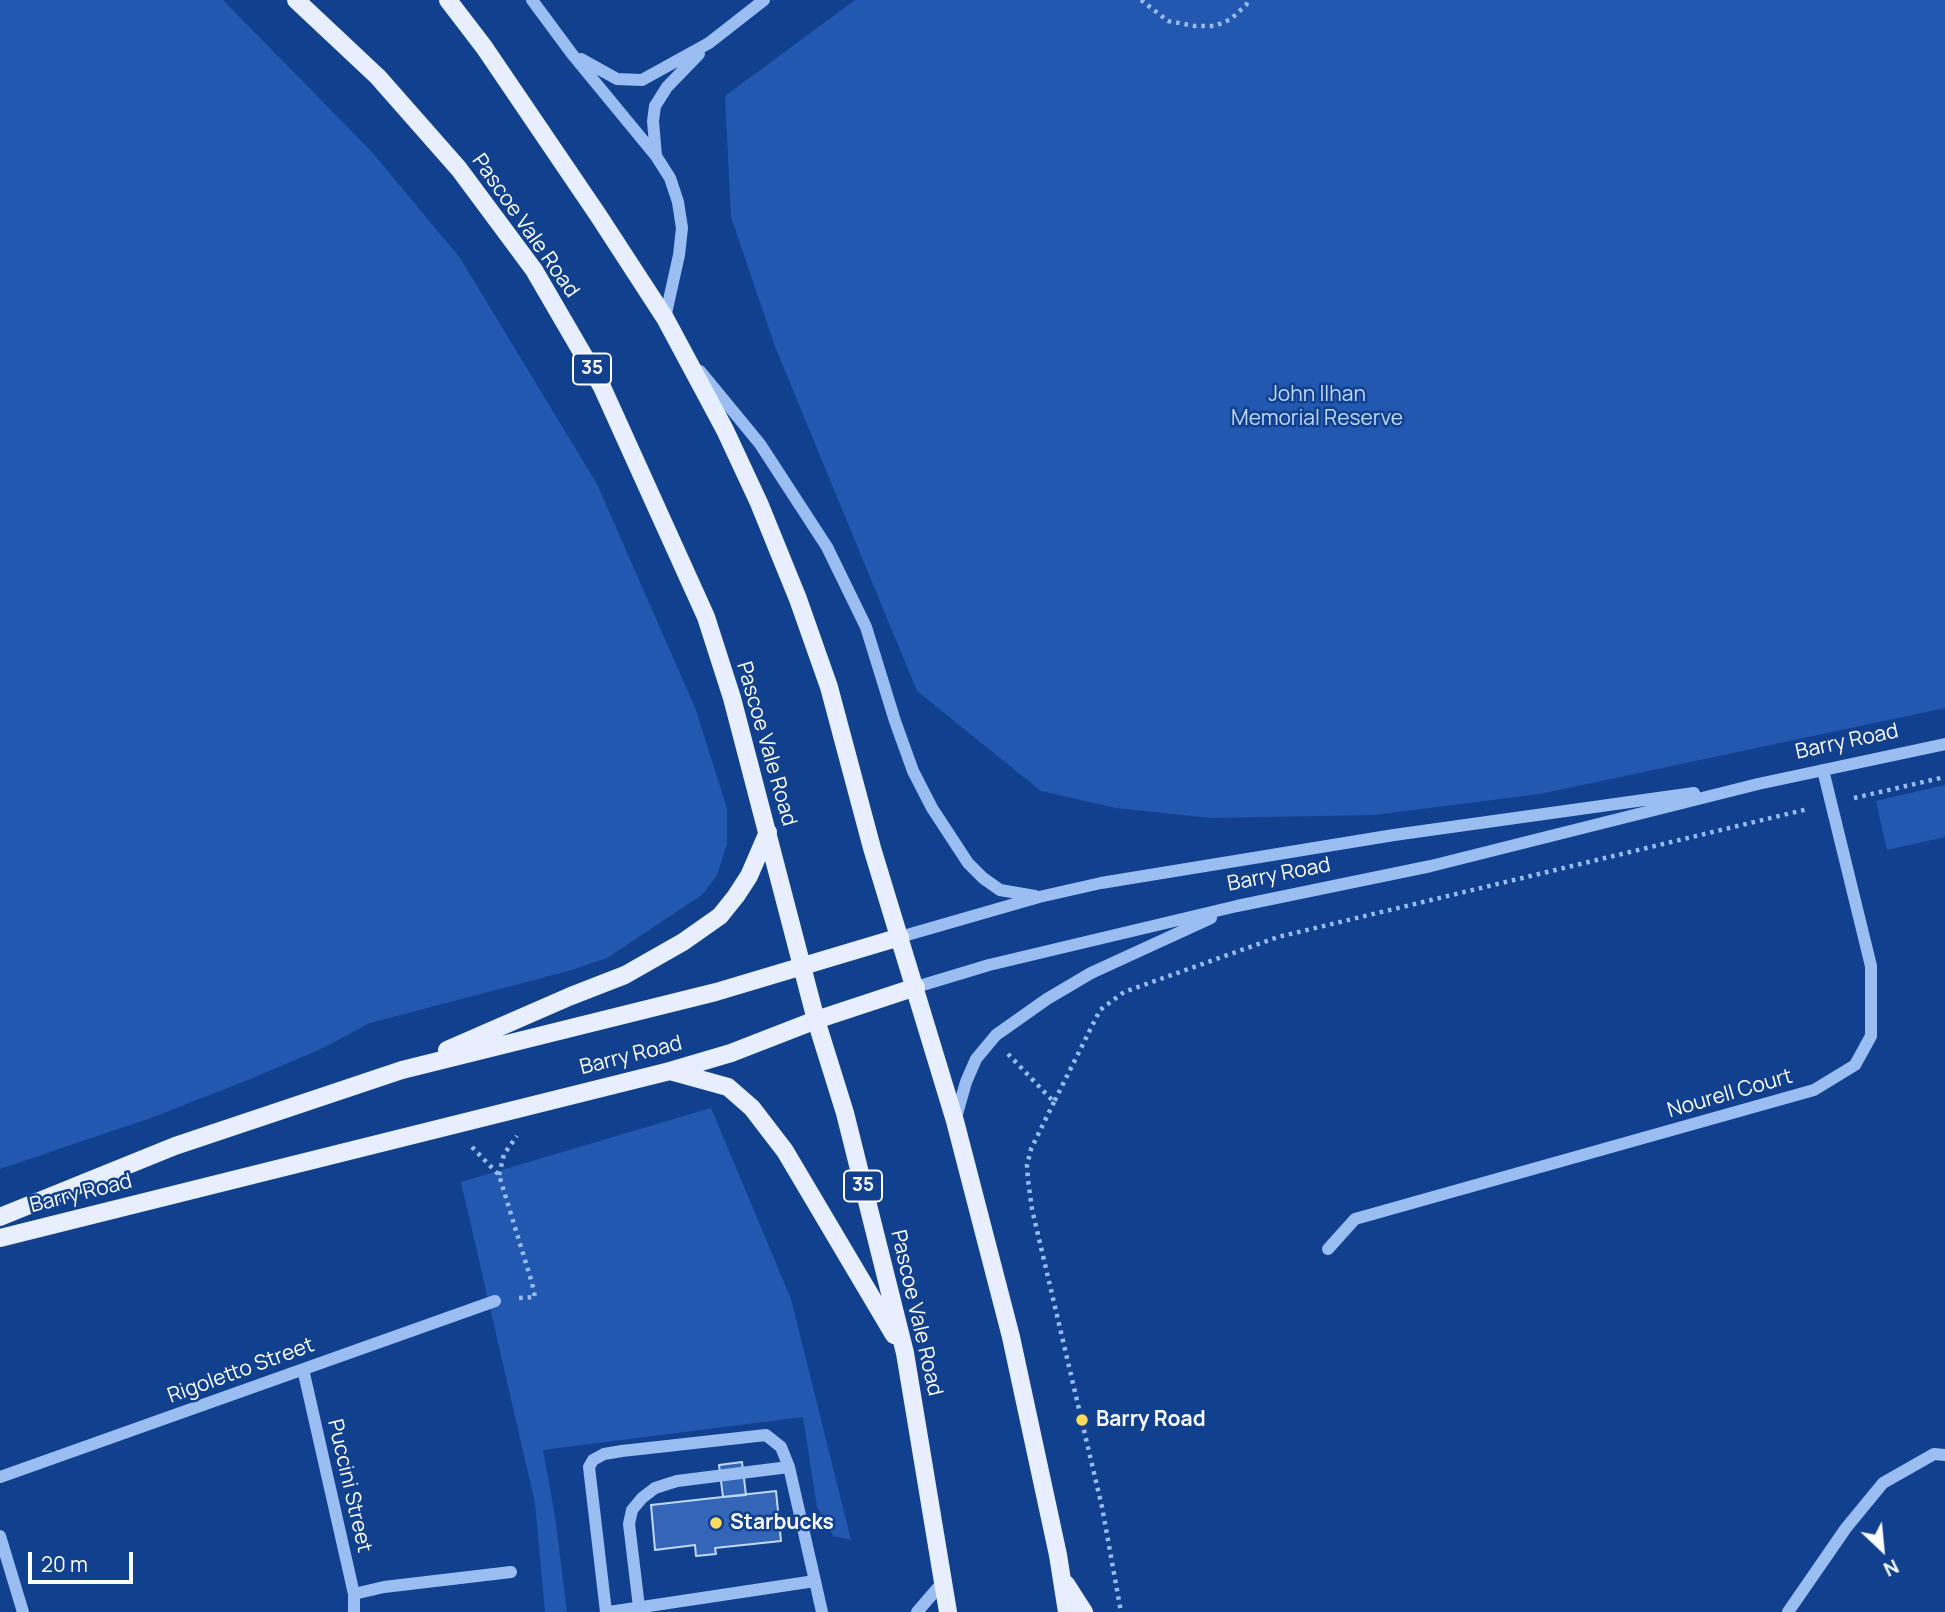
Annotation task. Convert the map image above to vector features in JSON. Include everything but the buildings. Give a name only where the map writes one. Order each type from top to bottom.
[{"type":"main road","name":"Pascoe Vale Road","points":[[296,0],[377,77],[459,169],[534,270],[602,387],[706,617],[732,698],[816,1020],[845,1113],[905,1353],[948,1612]]},
{"type":"main road","points":[[448,0],[484,47],[664,318],[725,430],[798,599],[829,687],[872,848],[955,1121],[1011,1337],[1067,1612]]},
{"type":"main road","points":[[402,1070],[625,975],[683,942],[720,916],[736,896],[749,876],[768,832]]},
{"type":"main road","name":"Barry Road","points":[[0,1217],[174,1146],[402,1070],[716,992],[900,937]]},
{"type":"main road","name":"Barry Road","points":[[0,1238],[670,1071],[731,1053],[816,1020],[916,988]]},
{"type":"main road","points":[[670,1071],[728,1087],[752,1108],[792,1161],[905,1353]]},
{"type":"main road","points":[[1062,1578],[1084,1612]]},
{"type":"street","points":[[533,0],[572,54],[656,156],[670,178],[678,202],[682,228],[679,255],[664,318]]},
{"type":"street","points":[[572,54],[617,79],[642,80],[709,43],[764,0]]},
{"type":"street","points":[[656,156],[653,121],[655,106],[667,87],[709,43]]},
{"type":"street","points":[[682,351],[760,444],[827,547],[866,627],[913,771],[932,808],[968,863],[983,878],[1000,890],[1039,897]]},
{"type":"street","name":"Barry Road","points":[[916,988],[989,965],[1237,906],[1431,866],[1758,785],[1945,744]]},
{"type":"street","name":"Nourell Court","points":[[1328,1249],[1355,1219],[1815,1090],[1854,1065],[1871,1036],[1871,967],[1823,770]]},
{"type":"street","name":"Barry Road","points":[[900,937],[1039,897],[1101,883],[1394,835],[1758,785]]},
{"type":"street","points":[[955,1121],[976,1059],[996,1035],[1047,999],[1091,973],[1237,906]]},
{"type":"street","name":"Rigoletto Street","points":[[0,1477],[495,1301]]},
{"type":"street","name":"Puccini Street","points":[[303,1369],[354,1594],[354,1612]]},
{"type":"street","points":[[815,1581],[608,1612],[589,1467],[593,1460],[613,1452],[766,1436],[781,1447],[789,1467],[815,1581],[822,1612]]},
{"type":"street","points":[[1788,1612],[1846,1528],[1883,1483],[1934,1454],[1945,1455]]},
{"type":"street","points":[[639,1607],[629,1524],[632,1510],[642,1498],[654,1488],[677,1481],[789,1467]]},
{"type":"street","points":[[0,1536],[23,1612]]},
{"type":"street","points":[[354,1594],[384,1587],[511,1572]]},
{"type":"street","points":[[917,1612],[943,1582]]},
{"type":"path","points":[[1141,0],[1168,21],[1195,26],[1215,26],[1231,19],[1249,0]]},
{"type":"path","points":[[1121,1612],[1102,1507],[1032,1209],[1027,1165],[1054,1102],[1100,1010],[1124,992],[1278,937],[1945,777]]},
{"type":"path","points":[[996,1035],[1007,1052],[1054,1102]]},
{"type":"path","points":[[499,1175],[535,1297]]},
{"type":"green space","points":[[0,0],[223,0],[372,152],[460,258],[597,484],[696,710],[727,809],[727,844],[717,875],[703,894],[607,958],[572,970],[370,1023],[321,1049],[248,1080],[151,1118],[0,1169]]},
{"type":"green space","name":"John Ilhan Memorial Reserve","points":[[855,0],[1945,0],[1945,708],[1540,794],[1374,815],[1211,818],[1116,808],[1041,791],[917,691],[776,349],[731,217],[725,96]]},
{"type":"green space","points":[[1945,785],[1945,837],[1887,850],[1876,801]]},
{"type":"green space","points":[[711,1108],[791,1299],[851,1540],[833,1536],[817,1507],[803,1417],[543,1450],[555,1516],[567,1612],[545,1612],[535,1503],[461,1182]]},
{"type":"place","name":"Barry Road","points":[[1082,1420]]},
{"type":"place","name":"Starbucks","points":[[716,1523]]}]
